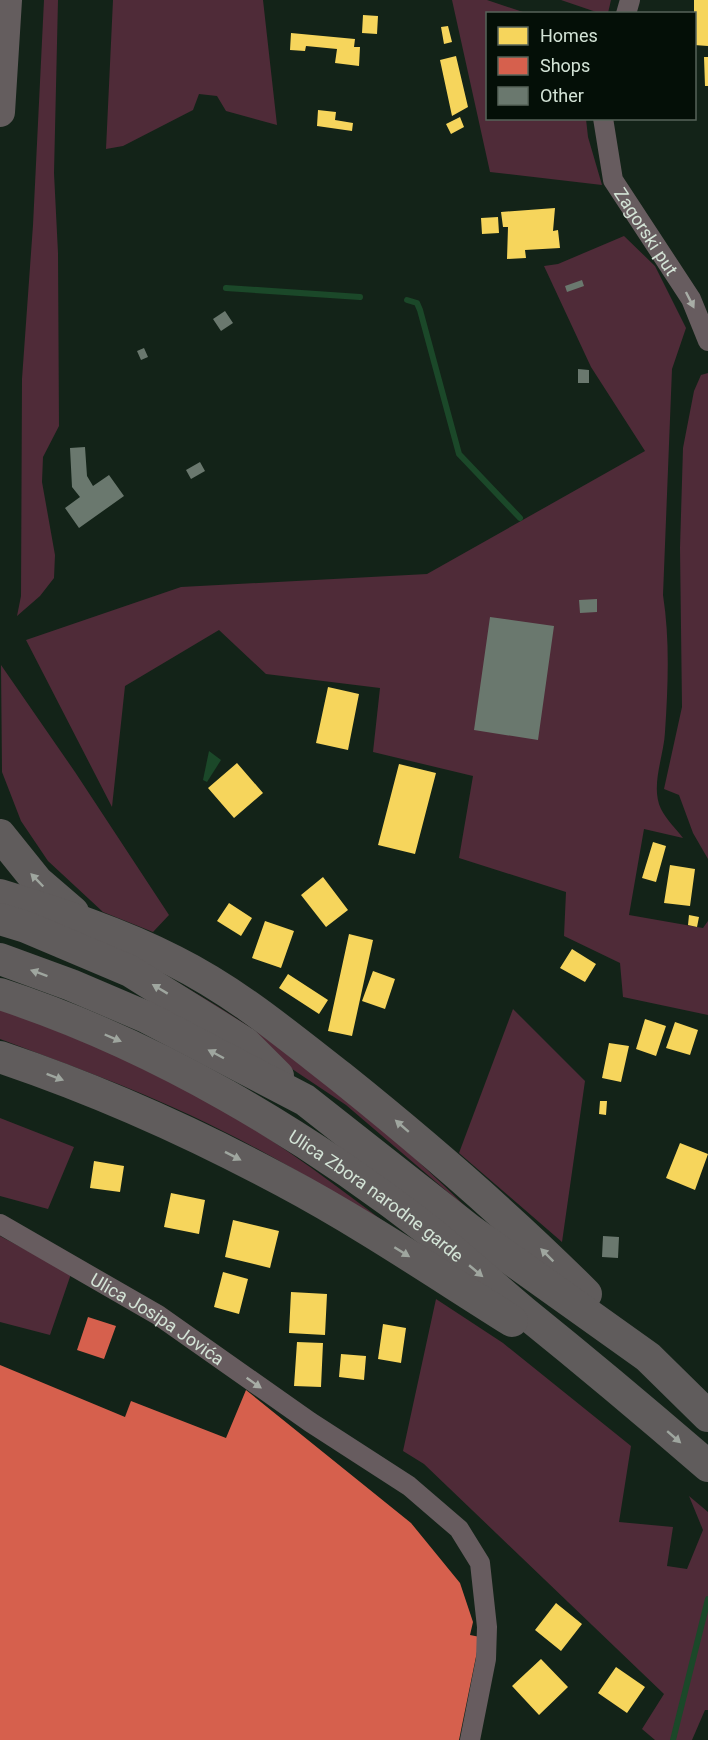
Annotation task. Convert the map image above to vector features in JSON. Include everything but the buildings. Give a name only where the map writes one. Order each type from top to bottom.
[{"type":"highway","points":[[0,835],[37,881],[63,905],[99,929]]},
{"type":"highway","points":[[0,895],[99,929],[172,959],[213,982],[268,1018],[398,1123],[461,1180],[499,1209],[648,1357]]},
{"type":"highway","points":[[13,923],[130,970],[245,1043],[305,1100]]},
{"type":"highway","name":"Ulica Zbora narodne garde","points":[[0,959],[71,985],[147,1017],[305,1100],[470,1230],[648,1357],[708,1416]]},
{"type":"highway","name":"Ulica Zbora narodne garde","points":[[0,993],[45,1008],[123,1042],[183,1073],[312,1149],[434,1236],[708,1466]]},
{"type":"highway","points":[[0,1057],[128,1106],[283,1181],[340,1213],[510,1320],[640,1407]]},
{"type":"main road","points":[[0,112],[7,0]]},
{"type":"street","name":"Zagorski put","points":[[603,120],[613,180],[691,299],[708,341]]},
{"type":"street","name":"Ulica Josipa Jovića","points":[[0,1224],[158,1315],[310,1422],[409,1486],[459,1529],[480,1563],[487,1616],[486,1659],[470,1740]]},
{"type":"shaded area","points":[[44,0],[58,0],[54,173],[58,253],[59,426],[43,457],[42,482],[55,555],[54,578],[40,596],[17,616],[21,596],[22,379],[33,225]]},
{"type":"shaded area","points":[[113,0],[263,0],[277,125],[226,111],[217,96],[199,94],[193,110],[123,146],[106,149]]},
{"type":"shaded area","points":[[452,0],[487,0],[523,12],[486,12],[486,120],[586,120],[588,137],[602,185],[490,172]]},
{"type":"shaded area","points":[[561,0],[611,0],[608,12],[596,12]]},
{"type":"shaded area","points":[[624,236],[655,266],[686,328],[672,369],[663,595],[668,646],[667,698],[664,741],[657,781],[661,809],[683,838],[644,829],[629,915],[703,928],[708,921],[708,1015],[623,997],[620,963],[564,936],[566,892],[459,858],[473,776],[373,752],[380,688],[266,674],[219,630],[125,686],[112,807],[26,640],[181,587],[427,574],[645,451],[591,367],[544,266],[558,264]]},
{"type":"shaded area","points":[[708,373],[708,859],[693,833],[679,795],[664,789],[682,707],[680,548],[683,448],[694,391],[701,375]]},
{"type":"shaded area","points":[[1,665],[169,915],[153,932],[103,912],[48,861],[21,821],[2,772]]},
{"type":"shaded area","points":[[209,751],[221,760],[207,782],[203,780]]},
{"type":"shaded area","points":[[164,975],[247,1026],[326,1083],[400,1145],[471,1212],[346,1105],[222,1022]]},
{"type":"shaded area","points":[[0,1009],[122,1058],[221,1109],[301,1161],[404,1237],[299,1172],[218,1128],[167,1104],[0,1039]]},
{"type":"shaded area","points":[[513,1009],[585,1081],[562,1242],[459,1153]]},
{"type":"shaded area","points":[[0,1118],[74,1147],[48,1209],[0,1196]]},
{"type":"shaded area","points":[[0,1236],[71,1274],[50,1335],[0,1322]]},
{"type":"shaded area","points":[[436,1299],[503,1343],[631,1446],[619,1522],[673,1527],[667,1566],[687,1569],[703,1530],[689,1496],[708,1512],[708,1710],[705,1710],[692,1740],[655,1740],[642,1729],[664,1694],[424,1464],[403,1451]]},
{"type":"waterway","points":[[226,288],[360,297]]},
{"type":"waterway","points":[[407,300],[417,303],[420,310],[459,454],[520,518]]},
{"type":"waterway","points":[[673,1740],[708,1599]]}]
